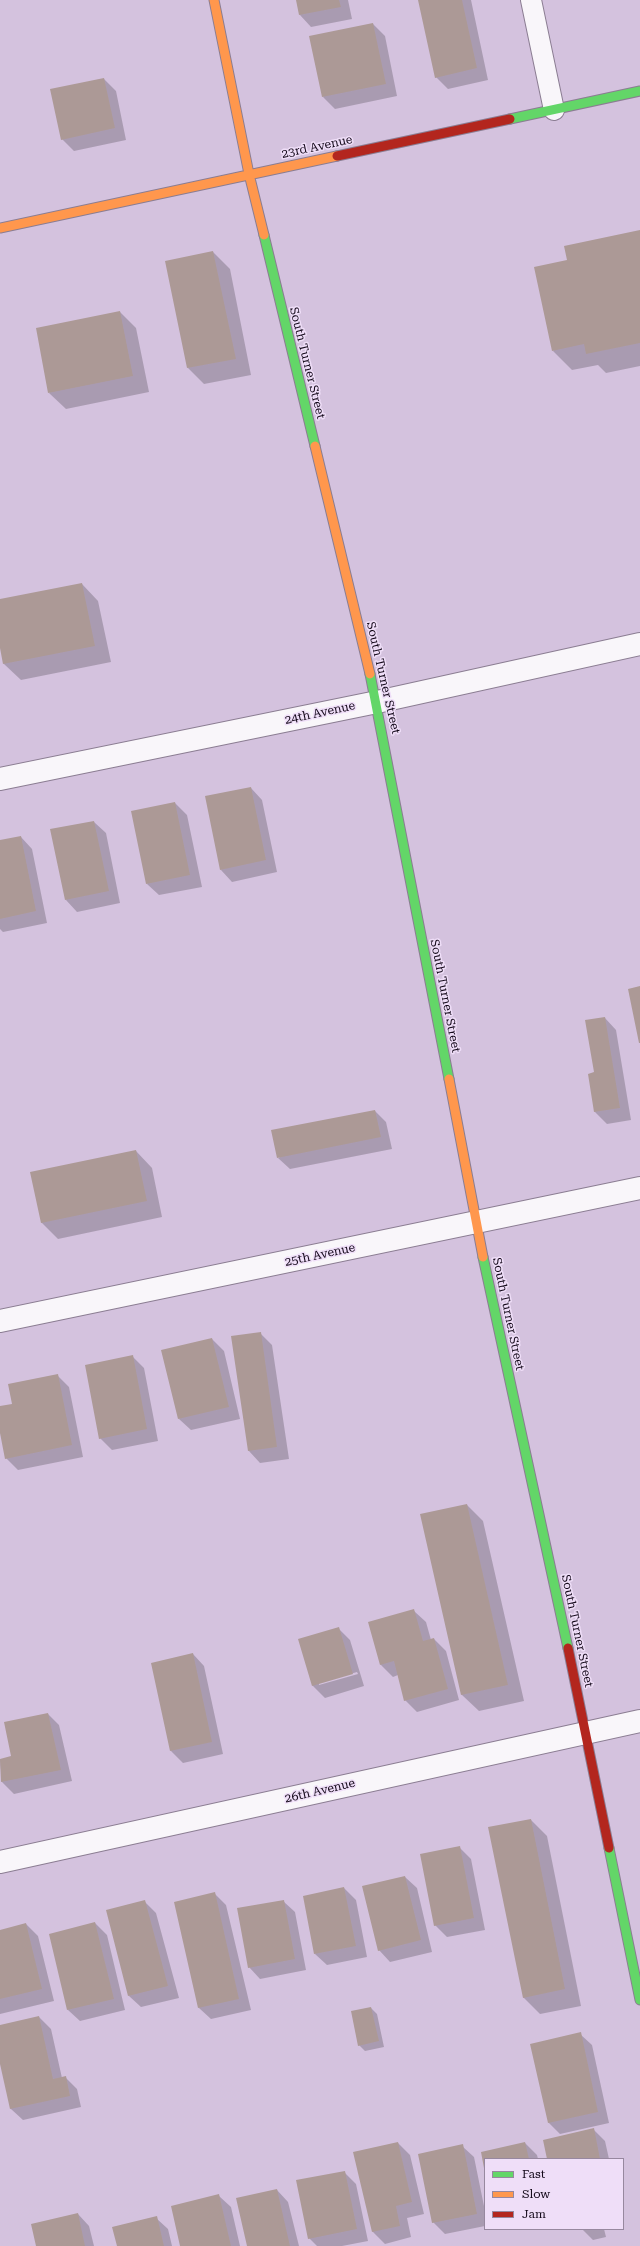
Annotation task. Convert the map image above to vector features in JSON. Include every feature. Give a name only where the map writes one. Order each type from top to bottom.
[{"type":"street","name":"South Turner Street","points":[[214,0],[249,174],[377,702],[476,1222],[586,1732],[640,2000]]},
{"type":"street","name":"23rd Avenue","points":[[0,228],[640,91]]},
{"type":"street","name":"24th Avenue","points":[[0,779],[377,702],[640,644]]},
{"type":"street","name":"25th Avenue","points":[[0,1321],[640,1188]]},
{"type":"street","name":"26th Avenue","points":[[0,1862],[640,1721]]},
{"type":"lane","points":[[531,0],[554,110]]},
{"type":"building","points":[[296,0],[339,0],[341,7],[299,15]]},
{"type":"building","points":[[418,0],[462,0],[477,68],[435,78]]},
{"type":"building","points":[[373,23],[386,84],[322,97],[309,36]]},
{"type":"building","points":[[104,78],[115,128],[61,140],[50,89]]},
{"type":"building","points":[[640,230],[640,343],[586,354],[584,344],[552,351],[534,267],[567,260],[564,246]]},
{"type":"building","points":[[213,251],[236,359],[187,368],[165,261]]},
{"type":"building","points":[[120,311],[133,376],[48,393],[36,328]]},
{"type":"building","points":[[82,583],[95,646],[3,664],[0,648],[0,599]]},
{"type":"building","points":[[251,787],[266,860],[220,870],[205,796]]},
{"type":"building","points":[[175,802],[190,875],[146,884],[131,811]]},
{"type":"building","points":[[94,821],[109,891],[65,900],[50,829]]},
{"type":"building","points":[[21,836],[36,911],[0,919],[0,840]]},
{"type":"building","points":[[640,986],[640,1043],[639,1043],[628,989]]},
{"type":"building","points":[[605,1017],[620,1108],[594,1112],[588,1074],[594,1072],[585,1020]]},
{"type":"building","points":[[375,1110],[381,1137],[277,1158],[271,1130]]},
{"type":"building","points":[[136,1150],[147,1201],[41,1223],[30,1172]]},
{"type":"building","points":[[261,1332],[277,1447],[248,1451],[231,1336]]},
{"type":"building","points":[[212,1338],[229,1407],[178,1419],[161,1350]]},
{"type":"building","points":[[133,1355],[147,1429],[99,1439],[85,1365]]},
{"type":"building","points":[[58,1374],[72,1445],[5,1459],[0,1433],[0,1406],[12,1404],[8,1384]]},
{"type":"building","points":[[467,1504],[508,1685],[461,1695],[420,1514]]},
{"type":"building","points":[[414,1609],[423,1641],[434,1638],[448,1689],[404,1701],[394,1661],[380,1665],[368,1622]]},
{"type":"building","points":[[339,1627],[353,1674],[312,1686],[298,1639]]},
{"type":"building","points":[[193,1653],[212,1742],[170,1751],[151,1663]]},
{"type":"building","points":[[48,1713],[61,1770],[1,1782],[0,1759],[11,1756],[4,1722]]},
{"type":"building","points":[[531,1819],[565,1989],[523,1998],[488,1827]]},
{"type":"building","points":[[460,1846],[474,1918],[434,1926],[420,1854]]},
{"type":"building","points":[[405,1876],[421,1940],[378,1951],[362,1886]]},
{"type":"building","points":[[344,1887],[356,1946],[314,1954],[303,1896]]},
{"type":"building","points":[[215,1892],[239,1999],[198,2008],[174,1902]]},
{"type":"building","points":[[145,1900],[168,1986],[128,1996],[106,1910]]},
{"type":"building","points":[[284,1900],[295,1959],[248,1968],[237,1908]]},
{"type":"building","points":[[95,1922],[114,1999],[67,2010],[49,1934]]},
{"type":"building","points":[[26,1923],[42,1989],[0,1999],[0,1930]]},
{"type":"building","points":[[371,2007],[379,2041],[358,2046],[351,2011]]},
{"type":"building","points":[[39,2016],[53,2079],[66,2076],[70,2096],[10,2109],[0,2064],[0,2025]]},
{"type":"building","points":[[581,2032],[598,2112],[548,2123],[530,2044]]},
{"type":"building","points":[[594,2128],[600,2158],[547,2158],[543,2140]]},
{"type":"building","points":[[398,2142],[412,2202],[396,2206],[400,2226],[372,2232],[353,2152]]},
{"type":"building","points":[[525,2142],[529,2158],[484,2158],[484,2168],[481,2152]]},
{"type":"building","points":[[463,2144],[477,2214],[432,2223],[418,2154]]},
{"type":"building","points":[[345,2171],[357,2229],[308,2239],[296,2180]]},
{"type":"building","points":[[277,2189],[290,2246],[247,2246],[236,2198]]},
{"type":"building","points":[[219,2194],[231,2246],[180,2246],[171,2206]]},
{"type":"building","points":[[78,2213],[85,2246],[36,2246],[31,2224]]},
{"type":"building","points":[[157,2216],[164,2246],[117,2246],[112,2227]]},
{"type":"traffic: fast","points":[[510,119],[640,91]]},
{"type":"traffic: fast","points":[[264,235],[315,446]]},
{"type":"traffic: fast","points":[[370,674],[449,1079]]},
{"type":"traffic: fast","points":[[483,1257],[568,1648]]},
{"type":"traffic: fast","points":[[609,1848],[640,2000]]},
{"type":"traffic: slow","points":[[214,0],[249,174],[264,235]]},
{"type":"traffic: slow","points":[[0,228],[337,156]]},
{"type":"traffic: slow","points":[[315,446],[370,674]]},
{"type":"traffic: slow","points":[[449,1079],[483,1257]]},
{"type":"traffic: jam","points":[[337,156],[510,119]]},
{"type":"traffic: jam","points":[[568,1648],[609,1848]]}]
